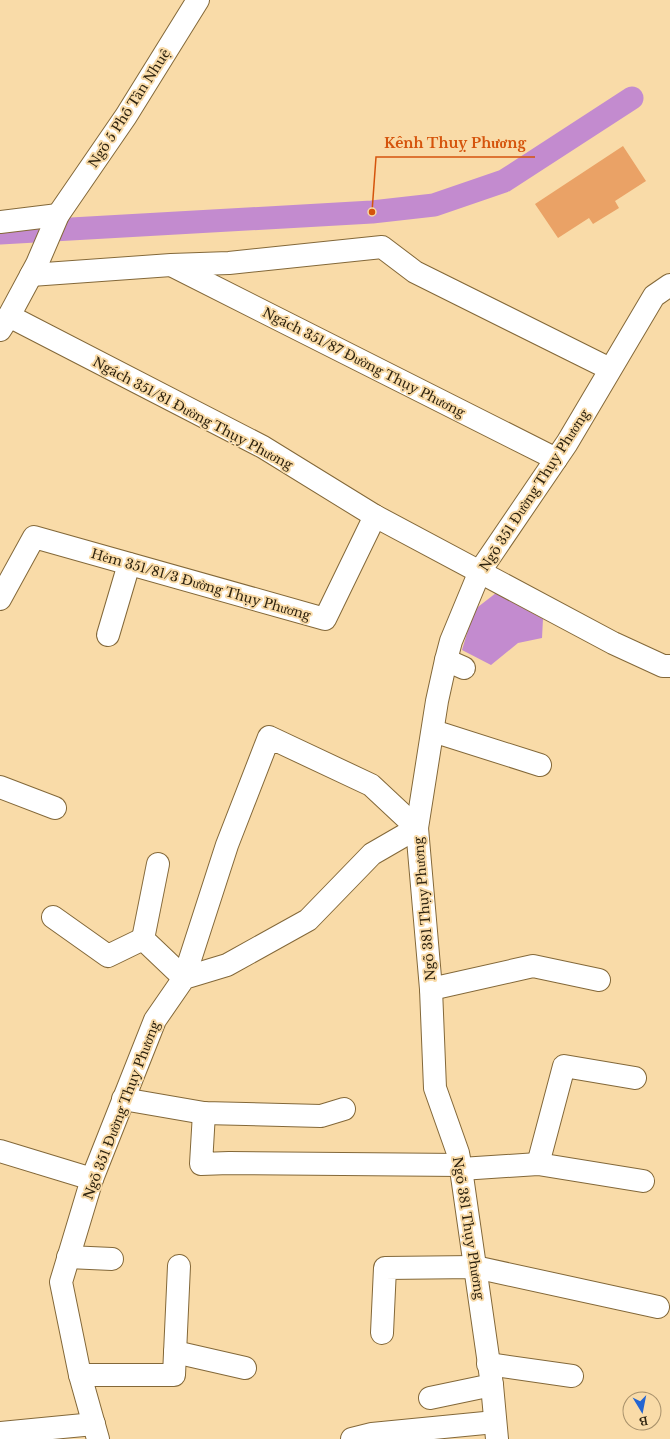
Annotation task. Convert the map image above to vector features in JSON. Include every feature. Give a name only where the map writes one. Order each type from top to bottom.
[{"type":"street","name":"Ngõ 5 Phố Tân Nhuệ","points":[[5,323],[34,270],[58,214],[126,116],[198,0]]},
{"type":"street","points":[[0,222],[58,214]]},
{"type":"street","points":[[34,270],[230,263],[382,247],[415,272],[610,369]]},
{"type":"street","name":"Ngách 351/87 Đường Thụy Phương","points":[[171,265],[556,458]]},
{"type":"street","name":"Ngõ 351 Đường Thụy Phương","points":[[417,828],[437,701],[455,664],[451,641],[480,571],[556,458],[654,296],[670,285]]},
{"type":"street","name":"Ngách 351/81 Đường Thụy Phương","points":[[5,323],[263,447],[375,516],[613,643],[663,666],[670,666]]},
{"type":"street","name":"Hẻm 351/81/3 Đường Thụy Phương","points":[[0,600],[34,537],[325,619],[375,516]]},
{"type":"street","points":[[108,636],[129,564]]},
{"type":"street","points":[[433,731],[540,765]]},
{"type":"street","name":"Ngõ 351 Đường Thụy Phương","points":[[96,1431],[80,1375],[61,1282],[92,1179],[155,1020],[184,978],[226,846],[268,737],[371,785],[417,828]]},
{"type":"street","points":[[0,787],[55,808]]},
{"type":"street","points":[[143,939],[184,978],[227,965],[308,920],[372,854],[417,828]]},
{"type":"street","name":"Ngõ 381 Thụy Phương","points":[[417,828],[431,989],[435,1088],[461,1167],[492,1385],[496,1431]]},
{"type":"street","points":[[143,939],[158,864]]},
{"type":"street","points":[[53,917],[108,956],[143,939]]},
{"type":"street","points":[[431,989],[533,966],[599,980]]},
{"type":"street","points":[[538,1164],[564,1066],[635,1078]]},
{"type":"street","points":[[123,1099],[204,1113],[321,1116],[344,1109]]},
{"type":"street","points":[[204,1113],[201,1164],[230,1163],[461,1167],[538,1164],[644,1181]]},
{"type":"street","points":[[0,1151],[92,1179]]},
{"type":"street","points":[[68,1256],[112,1259]]},
{"type":"street","points":[[80,1375],[174,1375],[179,1266]]},
{"type":"street","points":[[382,1333],[385,1268],[475,1267],[658,1307]]},
{"type":"street","points":[[175,1352],[244,1368]]},
{"type":"street","points":[[488,1364],[572,1376]]},
{"type":"street","points":[[430,1398],[492,1385]]},
{"type":"street","points":[[0,1433],[96,1431]]},
{"type":"street","points":[[352,1439],[372,1434],[496,1431]]},
{"type":"shaded area","points":[[496,593],[543,619],[542,638],[518,643],[491,665],[462,650],[474,610]]},
{"type":"building","points":[[623,146],[646,181],[615,201],[619,208],[593,224],[589,218],[558,238],[535,204]]},
{"type":"waterway","points":[[0,233],[372,212],[434,205],[504,181],[632,98]]},
{"type":"place","name":"Kênh Thuỵ Phương","points":[[372,212]]}]
